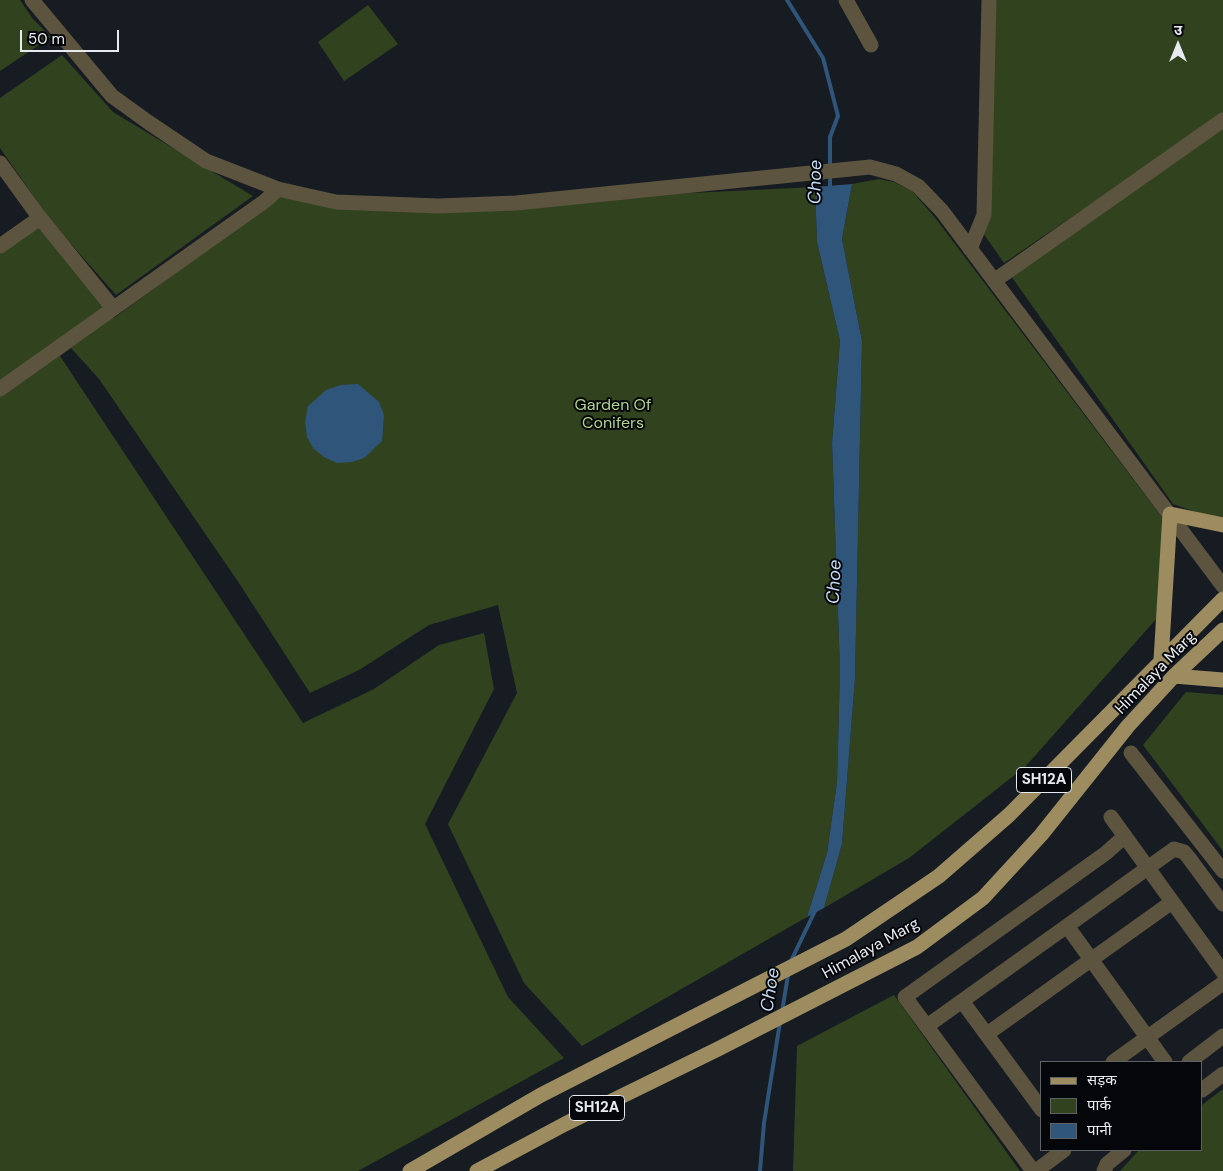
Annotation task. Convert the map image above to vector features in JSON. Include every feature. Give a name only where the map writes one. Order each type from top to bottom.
[{"type":"main road","points":[[1161,660],[1170,514],[1223,525]]},
{"type":"main road","name":"Himalaya Marg","points":[[410,1171],[542,1096],[846,939],[940,876],[1009,815],[1223,599]]},
{"type":"main road","name":"Himalaya Marg","points":[[478,1171],[565,1124],[718,1050],[917,947],[983,898],[1041,835],[1128,726],[1174,676],[1223,630]]},
{"type":"main road","points":[[1174,676],[1223,680]]},
{"type":"street","points":[[32,0],[112,96],[206,161],[278,189],[336,202],[438,206],[589,197],[795,173],[870,167],[896,174],[918,186],[942,212],[1223,586]]},
{"type":"street","points":[[846,0],[871,44]]},
{"type":"street","points":[[970,249],[984,215],[989,0]]},
{"type":"street","points":[[994,281],[1223,120]]},
{"type":"street","points":[[0,162],[40,218],[113,308]]},
{"type":"street","points":[[0,388],[265,201],[278,189]]},
{"type":"street","points":[[1,242],[40,218]]},
{"type":"street","points":[[1131,753],[1223,871]]},
{"type":"street","points":[[1110,817],[1223,972]]},
{"type":"street","points":[[1063,1151],[1035,1171],[905,997],[1106,853],[1125,836]]},
{"type":"street","points":[[927,1026],[1174,849],[1180,850],[1189,858],[1223,904]]},
{"type":"street","points":[[987,1034],[1172,902]]},
{"type":"street","points":[[1067,926],[1164,1061]]},
{"type":"street","points":[[1114,1061],[1223,983]]},
{"type":"street","points":[[962,1001],[1040,1107]]},
{"type":"street","points":[[1190,1061],[1223,1036]]},
{"type":"street","points":[[1203,1089],[1223,1074]]},
{"type":"street","points":[[1104,1171],[1107,1164],[1123,1151]]},
{"type":"green space","points":[[0,0],[20,0],[33,19],[51,37],[0,71]]},
{"type":"green space","points":[[989,0],[1223,0],[1223,114],[1004,263],[981,230]]},
{"type":"green space","points":[[368,5],[398,44],[344,81],[318,42]]},
{"type":"green space","points":[[62,55],[113,112],[253,196],[116,295],[50,220],[0,148],[0,98]]},
{"type":"green space","points":[[1223,124],[1223,517],[1204,515],[1173,504],[1011,276]]},
{"type":"green space","points":[[879,179],[894,182],[912,191],[936,219],[1164,520],[1166,608],[1025,767],[909,858],[824,908],[842,844],[855,679],[862,341],[842,239],[852,184]]},
{"type":"green space","name":"Garden Of Conifers","points":[[815,187],[817,242],[840,341],[832,443],[840,670],[837,782],[827,853],[807,917],[582,1046],[524,983],[448,824],[517,693],[498,605],[429,625],[359,670],[310,693],[239,583],[99,379],[71,348],[60,356],[303,723],[374,689],[439,645],[484,633],[494,689],[425,824],[508,997],[564,1058],[358,1171],[0,1171],[0,250],[42,220],[114,318],[285,193],[361,209]]},
{"type":"green space","points":[[1186,692],[1223,695],[1223,851],[1143,745]]},
{"type":"green space","points":[[894,995],[1020,1171],[793,1171],[797,1046]]},
{"type":"green space","points":[[1223,1089],[1223,1171],[1120,1171],[1138,1151],[1203,1151],[1203,1104]]},
{"type":"water","points":[[852,184],[842,239],[862,341],[855,679],[842,844],[824,908],[807,917],[827,853],[837,782],[840,670],[832,443],[840,341],[817,242],[815,187]]},
{"type":"water","points":[[358,384],[379,402],[384,415],[382,441],[364,458],[352,462],[337,463],[324,457],[313,448],[307,437],[305,422],[308,406],[326,390],[341,385]]},
{"type":"waterway","name":"Choe","points":[[787,0],[823,58],[838,116],[830,137],[830,167]]},
{"type":"waterway","name":"Choe","points":[[830,174],[830,190]]},
{"type":"waterway","name":"Choe","points":[[790,963],[815,911]]},
{"type":"waterway","name":"Choe","points":[[782,1012],[788,975]]},
{"type":"waterway","name":"Choe","points":[[760,1171],[764,1123],[780,1022]]}]
